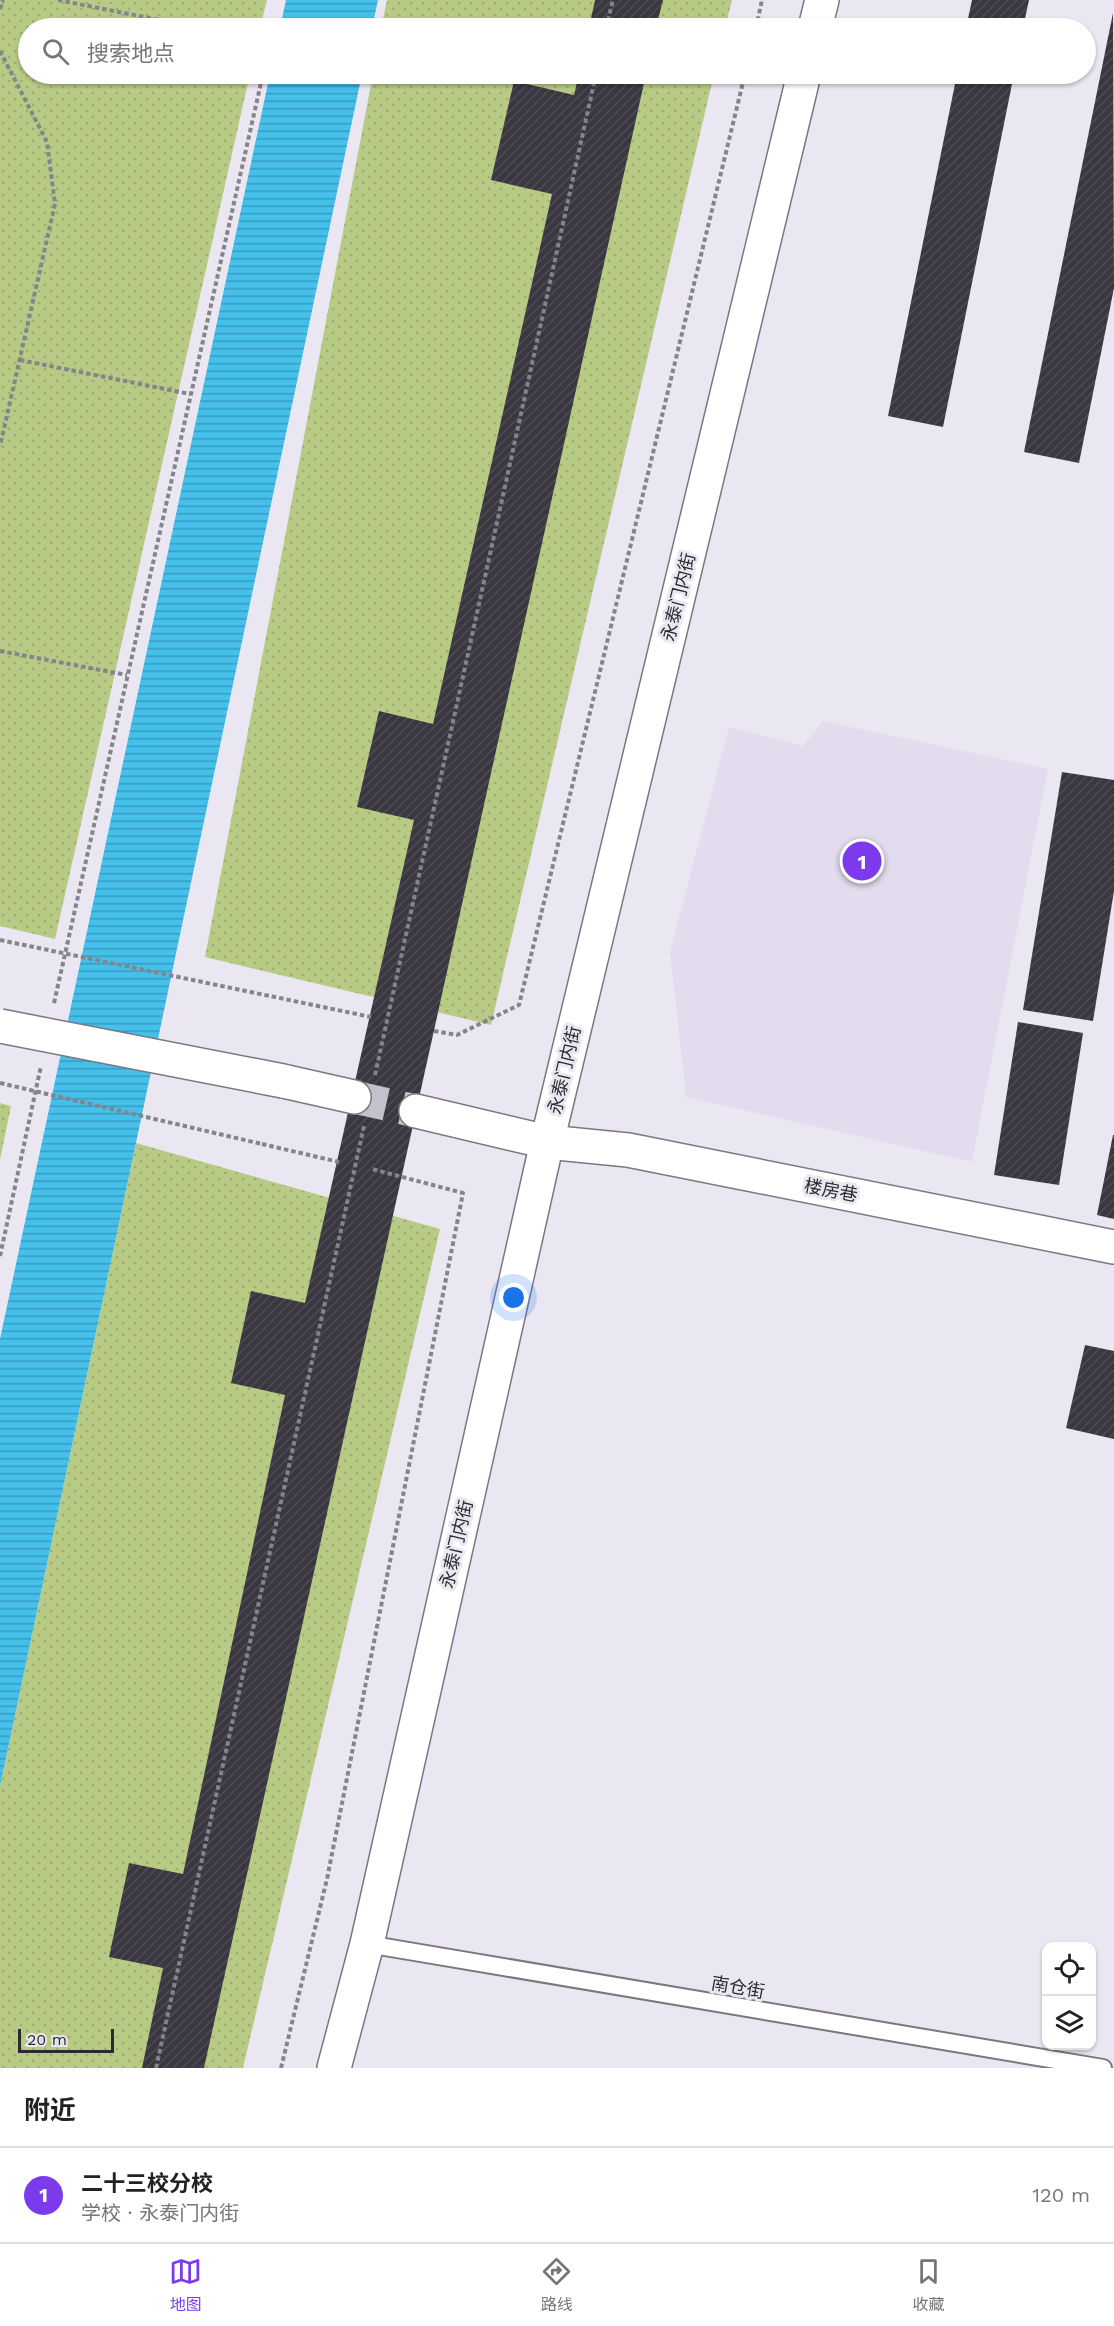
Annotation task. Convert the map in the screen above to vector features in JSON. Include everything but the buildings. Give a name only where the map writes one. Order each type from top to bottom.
[{"type":"main road","points":[[818,18],[822,0]]},
{"type":"main road","name":"永泰门内街","points":[[334,2068],[367,1944],[547,1142],[802,84]]},
{"type":"main road","points":[[0,1026],[354,1097]]},
{"type":"main road","name":"楼房巷","points":[[416,1111],[547,1142],[628,1150],[1114,1246]]},
{"type":"lane","name":"南仓街","points":[[367,1944],[1103,2068]]},
{"type":"path","points":[[0,9],[3,0]]},
{"type":"path","points":[[58,0],[149,18]]},
{"type":"path","points":[[608,18],[613,0]]},
{"type":"path","points":[[758,18],[762,0]]},
{"type":"path","points":[[0,51],[47,142],[56,204],[0,446]]},
{"type":"path","points":[[53,1010],[261,84]]},
{"type":"path","points":[[434,1031],[457,1035],[519,1005],[743,84]]},
{"type":"path","points":[[20,360],[190,394]]},
{"type":"path","points":[[0,651],[127,675]]},
{"type":"path","points":[[0,940],[371,1017]]},
{"type":"path","points":[[0,1256],[43,1056]]},
{"type":"path","points":[[0,1083],[339,1162]]},
{"type":"path","points":[[281,2068],[327,1880],[463,1193],[372,1169]]},
{"type":"shaded area","points":[[823,721],[1048,769],[972,1162],[686,1097],[670,952],[729,727],[803,746]]},
{"type":"green space","points":[[0,0],[267,0],[262,18],[18,18],[18,84],[248,84],[55,939],[0,926]]},
{"type":"green space","points":[[387,0],[732,0],[728,18],[383,18]]},
{"type":"green space","points":[[371,84],[712,84],[491,1025],[205,957]]},
{"type":"green space","points":[[0,1103],[11,1106],[0,1160]]},
{"type":"green space","points":[[136,1143],[440,1229],[243,2068],[0,2068],[0,1786]]},
{"type":"water","points":[[286,0],[378,0],[374,18],[282,18]]},
{"type":"water","points":[[268,84],[360,84],[0,1786],[0,1339]]},
{"type":"tunnel","points":[[354,1097],[416,1111]]},
{"type":"place","name":"二十三校分校","points":[[862,861]]}]
